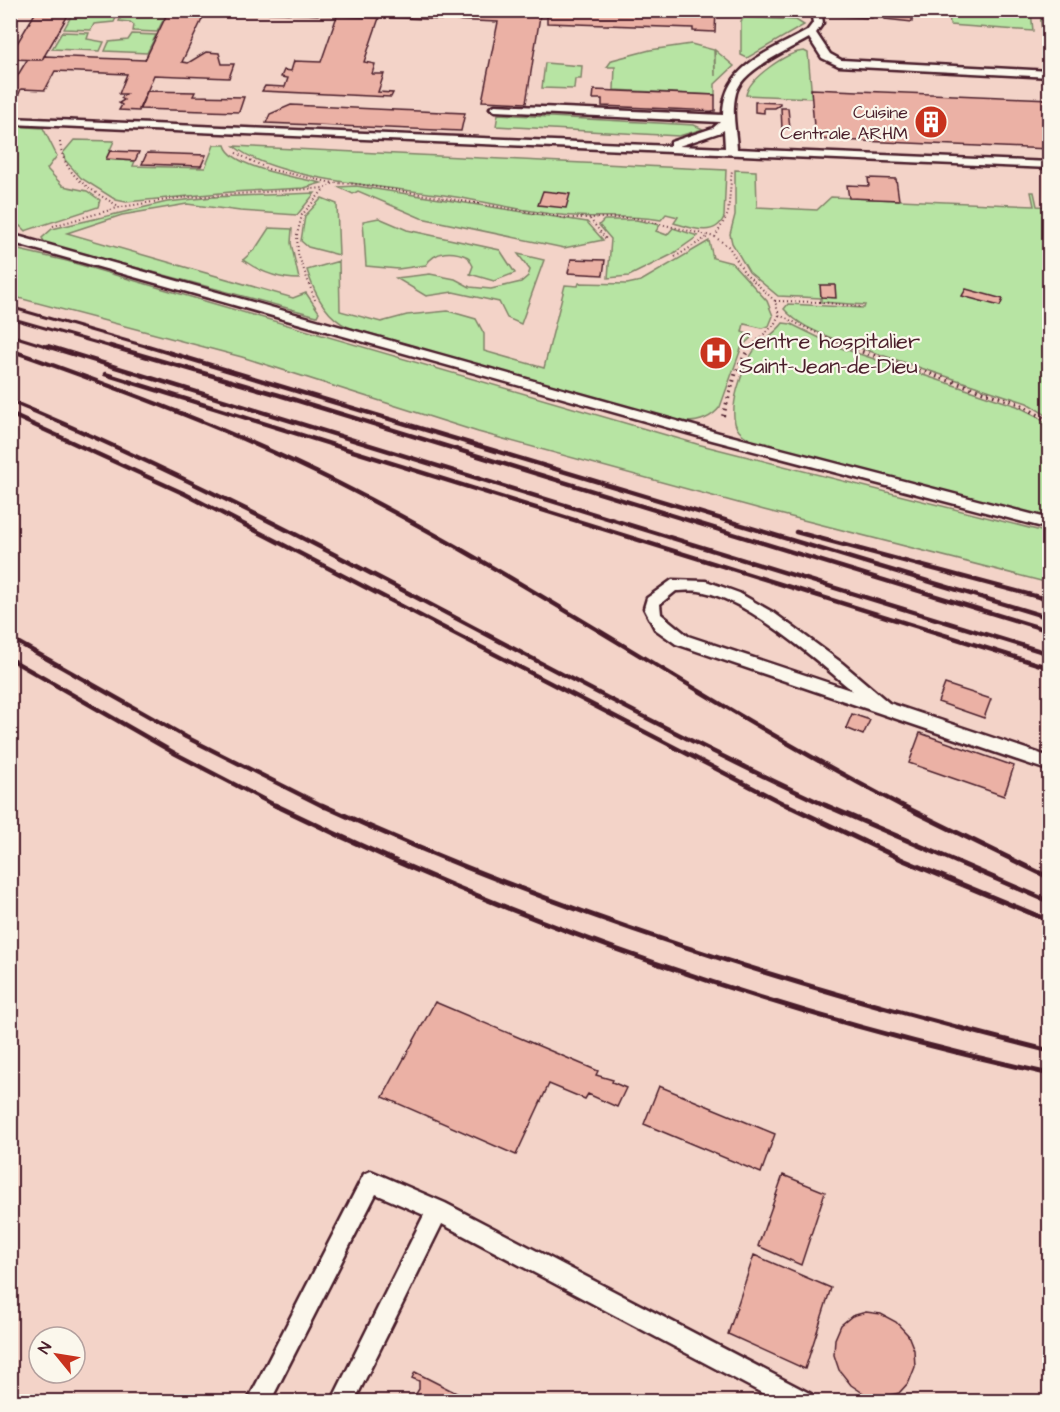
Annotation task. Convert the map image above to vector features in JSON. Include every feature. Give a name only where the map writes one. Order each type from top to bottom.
[{"type":"lane","points":[[731,152],[730,93],[741,74],[811,33],[818,23],[816,10]]},
{"type":"lane","points":[[811,33],[826,56],[846,65],[1050,74]]},
{"type":"lane","points":[[495,108],[730,119]]},
{"type":"lane","points":[[642,148],[682,143],[701,137],[717,130],[730,119]]},
{"type":"lane","points":[[10,121],[1050,165]]},
{"type":"lane","points":[[10,238],[717,436],[1050,524]]},
{"type":"lane","points":[[882,706],[776,624],[729,594],[704,584],[684,583],[664,590],[652,602],[652,613],[656,620],[682,640],[1050,764]]},
{"type":"lane","points":[[258,1401],[371,1181],[438,1210],[803,1401]]},
{"type":"lane","points":[[342,1401],[438,1210]]},
{"type":"path","points":[[63,124],[59,154],[66,167],[76,178],[121,207]]},
{"type":"path","points":[[232,148],[248,162],[334,183],[358,184],[550,215],[635,218],[715,237],[729,247],[744,272],[775,301],[779,315],[773,327],[747,349],[742,358],[717,436]]},
{"type":"path","points":[[715,237],[729,218],[731,152]]},
{"type":"path","points":[[333,327],[310,292],[298,254],[297,235],[302,215],[325,188],[334,183]]},
{"type":"path","points":[[44,228],[121,207],[216,194],[325,188]]},
{"type":"path","points":[[589,218],[606,239]]},
{"type":"path","points":[[675,257],[709,236]]},
{"type":"path","points":[[775,301],[821,302],[860,307]]},
{"type":"path","points":[[779,315],[819,336],[851,349],[1018,403],[1032,409],[1050,422]]},
{"type":"shaded area","points":[[10,11],[1049,11],[1049,1401],[11,1401]]},
{"type":"green space","points":[[124,10],[168,11],[157,32],[133,31],[134,25],[130,22],[119,21]]},
{"type":"green space","points":[[74,11],[119,11],[114,22],[94,24],[91,30],[64,29]]},
{"type":"green space","points":[[949,11],[1031,11],[1033,31],[950,25]]},
{"type":"green space","points":[[1040,11],[1049,11],[1049,66],[1045,66]]},
{"type":"green space","points":[[744,17],[796,20],[804,25],[747,58],[741,55],[741,21]]},
{"type":"green space","points":[[62,32],[89,33],[87,39],[104,42],[100,51],[52,49]]},
{"type":"green space","points":[[132,34],[156,35],[147,53],[105,51],[109,42],[128,40]]},
{"type":"green space","points":[[691,44],[714,50],[715,76],[715,50],[734,66],[715,84],[715,95],[614,90],[615,67],[607,67],[612,60],[650,50]]},
{"type":"green space","points":[[804,51],[808,53],[812,98],[746,95],[754,81],[770,67],[788,56]]},
{"type":"green space","points":[[545,63],[582,66],[581,79],[575,79],[574,89],[542,88]]},
{"type":"green space","points":[[498,114],[694,125],[703,129],[679,136],[496,126]]},
{"type":"green space","points":[[11,126],[43,128],[57,156],[47,169],[63,186],[87,191],[100,200],[98,207],[25,231],[20,226],[11,230]]},
{"type":"green space","points":[[74,140],[114,141],[106,159],[135,161],[133,166],[205,168],[214,145],[225,145],[230,153],[239,160],[252,166],[321,183],[304,188],[126,202],[116,200],[81,178],[65,160],[63,153]]},
{"type":"green space","points":[[234,146],[726,170],[724,217],[715,228],[702,230],[674,223],[678,217],[666,214],[661,220],[546,213],[304,174],[252,158]]},
{"type":"green space","points":[[735,170],[756,171],[757,207],[817,210],[831,197],[1034,206],[1031,192],[1034,192],[1037,206],[1049,207],[1049,417],[1027,403],[836,340],[808,328],[795,319],[784,309],[788,304],[864,308],[865,305],[821,302],[821,298],[778,296],[749,272],[732,243],[730,234],[735,215]]},
{"type":"green space","points":[[356,186],[587,222],[603,240],[564,248],[421,218],[358,191],[353,194],[338,187]]},
{"type":"green space","points":[[315,193],[297,215],[187,204],[122,215],[67,233],[293,298],[306,293],[319,312],[317,316],[45,243],[42,238],[52,229],[167,202],[213,197]]},
{"type":"green space","points":[[322,198],[337,204],[339,255],[308,247],[301,241],[305,216]]},
{"type":"green space","points":[[379,218],[407,230],[500,250],[515,273],[494,281],[470,274],[473,266],[468,257],[450,252],[434,256],[426,265],[398,269],[366,266],[363,221]]},
{"type":"green space","points":[[604,220],[636,220],[660,225],[656,231],[667,235],[673,228],[698,236],[671,255],[629,276],[608,278],[611,239],[599,225]]},
{"type":"green space","points":[[269,228],[292,229],[291,243],[299,279],[270,274],[243,260],[256,248]]},
{"type":"green space","points":[[709,241],[713,258],[732,263],[767,301],[773,316],[769,326],[762,328],[744,324],[742,332],[753,336],[742,346],[720,407],[708,417],[694,422],[663,419],[348,327],[327,311],[313,287],[307,270],[339,261],[340,311],[381,322],[407,315],[448,311],[476,319],[484,334],[484,351],[544,368],[565,285],[627,284],[641,281]]},
{"type":"green space","points":[[10,248],[67,261],[697,444],[1049,533],[1049,583],[764,510],[478,432],[242,357],[11,296]]},
{"type":"green space","points":[[518,254],[544,260],[521,324],[507,318],[499,302],[453,292],[426,296],[396,278],[430,274],[455,279],[470,287],[491,289],[521,282],[528,276],[530,270]]},
{"type":"green space","points":[[783,323],[791,324],[838,347],[1017,406],[1037,416],[1049,427],[1049,519],[767,448],[745,436],[735,423],[734,413],[741,377],[756,348]]},
{"type":"building","points":[[37,10],[71,10],[42,60],[10,59],[10,55]]},
{"type":"building","points":[[169,10],[206,11],[182,62],[188,63],[206,52],[219,53],[222,64],[234,64],[229,78],[154,75],[139,111],[119,110],[122,105],[119,103],[124,100],[121,98],[126,94],[119,94],[127,74],[55,71],[45,90],[21,89],[19,94],[10,94],[10,88],[27,60],[42,60],[44,56],[145,60]]},
{"type":"building","points":[[202,10],[541,10],[526,103],[482,101],[498,22]]},
{"type":"building","points":[[541,10],[716,10],[715,32],[693,31],[693,28],[547,23],[547,16],[540,16]]},
{"type":"building","points":[[841,10],[872,10],[872,18],[841,16]]},
{"type":"building","points":[[885,10],[912,10],[912,22],[885,19]]},
{"type":"building","points":[[337,16],[379,18],[364,62],[375,64],[372,74],[384,74],[378,92],[393,93],[391,97],[262,91],[265,86],[285,87],[288,78],[281,77],[284,70],[291,71],[294,61],[321,62]]},
{"type":"building","name":"Cuisine Centrale ARHM","points":[[811,89],[1050,99],[1050,149],[815,139]]},
{"type":"building","points":[[594,90],[715,95],[715,111],[602,106],[602,99],[593,99]]},
{"type":"building","points":[[147,91],[195,92],[193,96],[244,97],[239,112],[139,109]]},
{"type":"building","points":[[755,102],[780,103],[780,105],[775,108],[764,108],[764,113],[755,112]]},
{"type":"building","points":[[291,105],[465,113],[461,131],[266,123],[270,114]]},
{"type":"building","points":[[781,108],[788,108],[790,129],[782,129]]},
{"type":"building","points":[[110,151],[139,152],[135,161],[106,159]]},
{"type":"building","points":[[147,153],[206,155],[201,166],[142,164]]},
{"type":"building","points":[[868,178],[896,179],[899,200],[849,198],[847,185],[869,186]]},
{"type":"building","points":[[543,191],[570,194],[566,208],[538,205]]},
{"type":"building","points":[[571,259],[605,260],[603,275],[568,273]]},
{"type":"building","points":[[820,285],[835,285],[836,298],[821,297]]},
{"type":"building","points":[[966,289],[1003,299],[1000,306],[962,296]]},
{"type":"building","points":[[945,684],[991,699],[984,718],[938,702]]},
{"type":"building","points":[[852,714],[870,720],[863,735],[846,728]]},
{"type":"building","points":[[920,733],[1014,766],[1004,796],[909,763]]},
{"type":"building","points":[[435,1002],[598,1071],[596,1075],[613,1080],[612,1082],[626,1088],[617,1107],[588,1094],[585,1099],[549,1084],[516,1155],[383,1097]]},
{"type":"building","points":[[659,1086],[775,1134],[761,1173],[644,1124]]},
{"type":"building","points":[[783,1175],[825,1192],[801,1265],[758,1246]]},
{"type":"building","points":[[754,1255],[831,1288],[805,1369],[728,1334]]},
{"type":"building","points":[[866,1312],[881,1314],[896,1322],[908,1335],[914,1350],[915,1367],[909,1382],[899,1393],[883,1397],[866,1395],[851,1385],[839,1370],[834,1355],[835,1339],[841,1325],[852,1316]]},
{"type":"building","points":[[415,1372],[474,1402],[411,1402],[419,1389],[419,1381],[412,1378]]},
{"type":"railway","points":[[10,307],[152,348]]},
{"type":"railway","points":[[10,318],[115,348]]},
{"type":"railway","points":[[10,335],[52,348]]},
{"type":"railway","points":[[47,346],[1050,654]]},
{"type":"railway","points":[[110,346],[279,395],[1050,631]]},
{"type":"railway","points":[[147,346],[1050,618]]},
{"type":"railway","points":[[10,350],[176,411],[258,445],[338,483],[481,561],[761,728],[904,807]]},
{"type":"railway","points":[[105,374],[1050,668]]},
{"type":"railway","points":[[10,401],[218,496],[726,758],[829,807]]},
{"type":"railway","points":[[10,414],[185,494],[790,807]]},
{"type":"railway","points":[[796,532],[1050,600]]},
{"type":"railway","points":[[10,638],[186,737],[325,807]]},
{"type":"railway","points":[[10,659],[176,754],[278,807]]},
{"type":"railway","points":[[275,805],[462,890],[655,963],[851,1024],[950,1051],[1050,1074]]},
{"type":"railway","points":[[322,805],[499,880],[680,945],[864,1002],[1050,1051]]},
{"type":"railway","points":[[787,805],[903,860],[1050,921]]},
{"type":"railway","points":[[825,805],[1050,902]]},
{"type":"railway","points":[[901,805],[1050,878]]},
{"type":"place","name":"Cuisine Centrale ARHM","points":[[931,122]]},
{"type":"place","name":"Centre hospitalier Saint-Jean-de-Dieu","points":[[716,353]]}]
